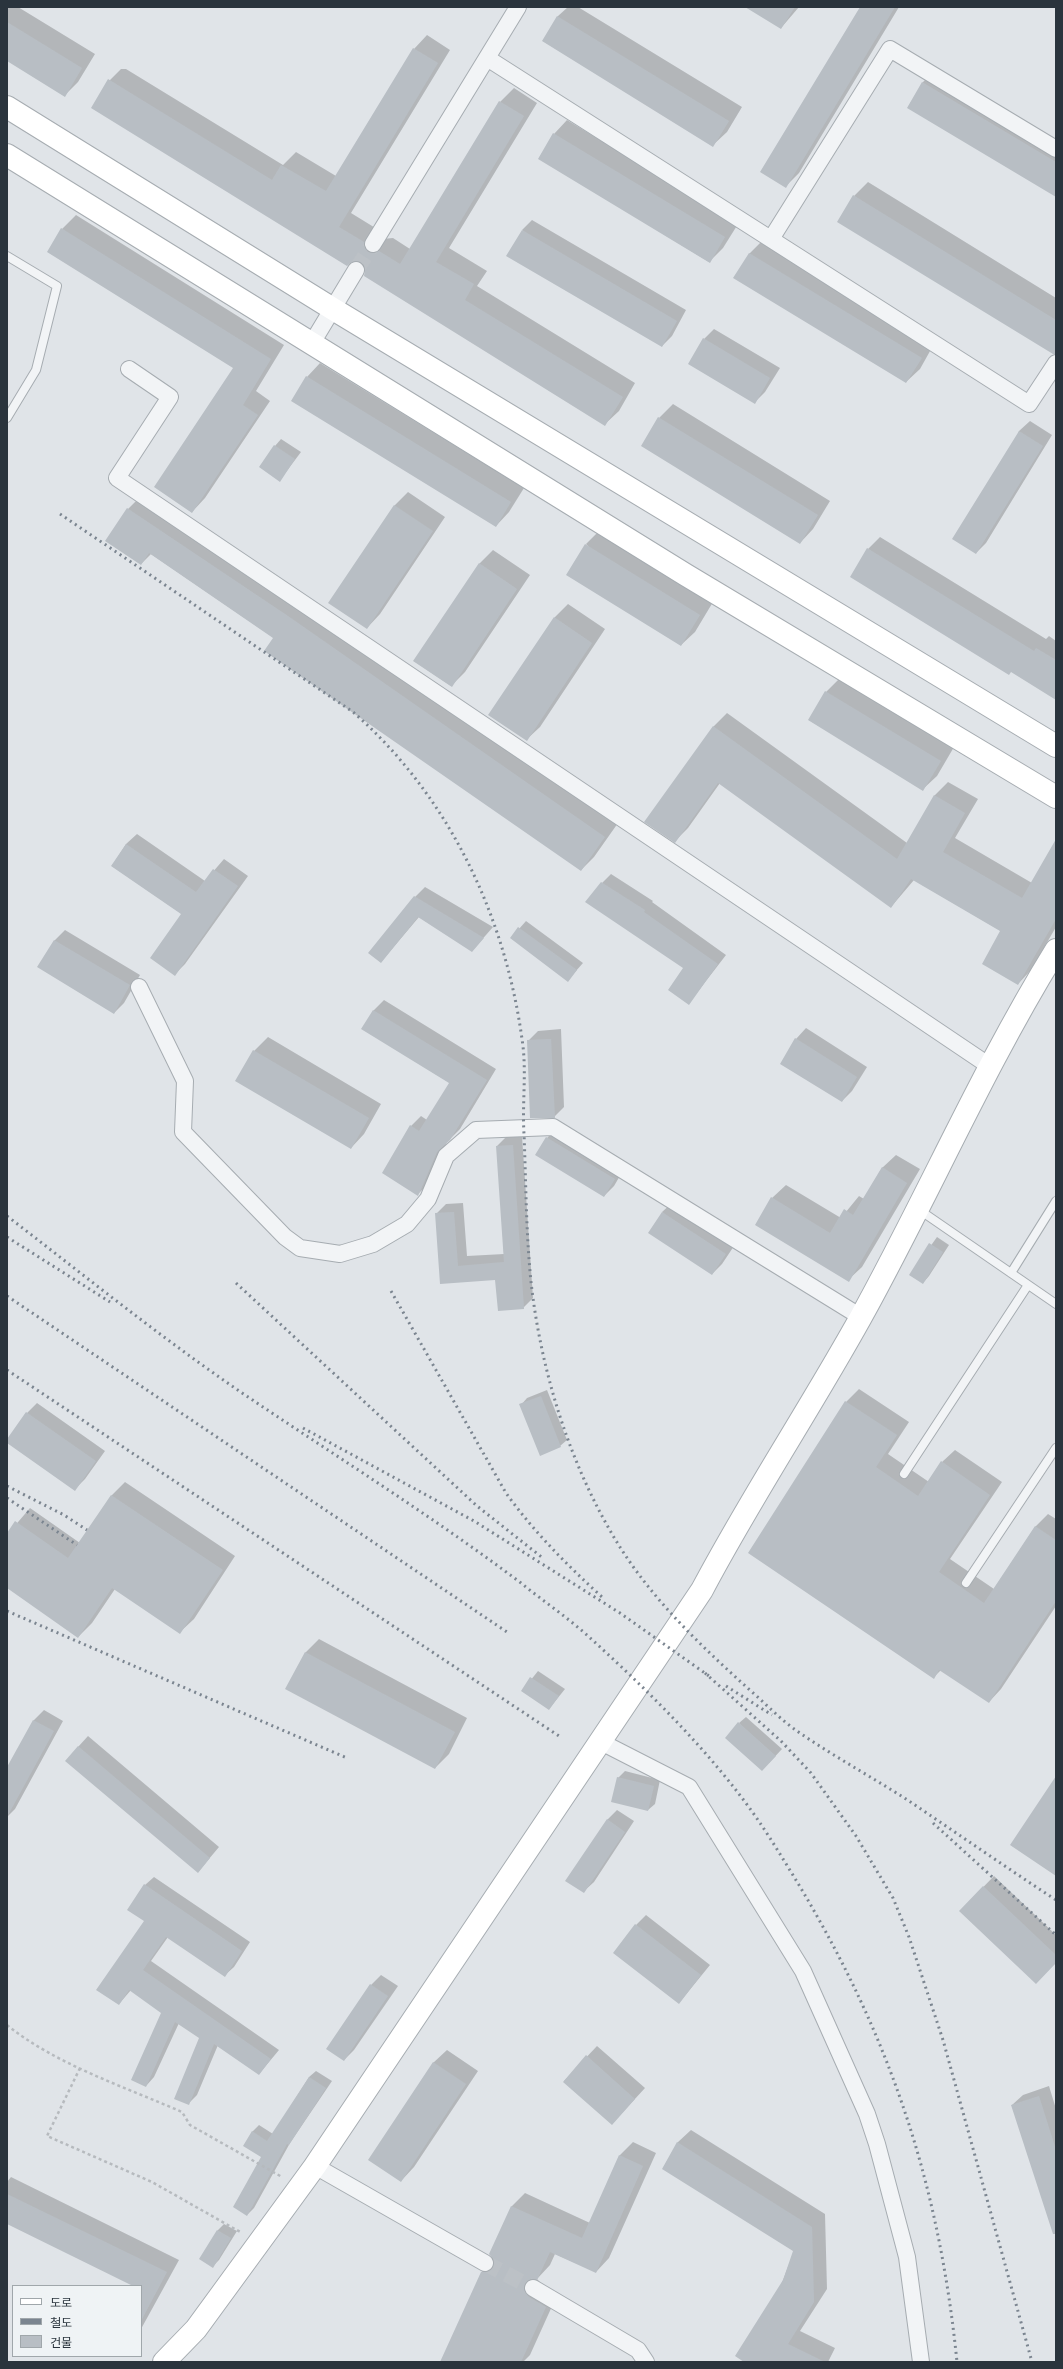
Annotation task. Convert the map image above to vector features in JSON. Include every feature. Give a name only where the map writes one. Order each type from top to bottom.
[{"type":"main road","points":[[7,106],[333,309],[1056,746]]},
{"type":"main road","points":[[7,155],[679,571],[1056,797]]},
{"type":"main road","points":[[164,2362],[196,2329],[315,2166],[702,1590],[726,1544],[861,1317],[1018,1015],[1056,950]]},
{"type":"street","points":[[373,244],[518,7]]},
{"type":"street","points":[[772,240],[890,49],[1056,149]]},
{"type":"street","points":[[487,58],[1029,404],[1056,363]]},
{"type":"street","points":[[312,343],[356,270]]},
{"type":"street","points":[[129,369],[170,397],[117,478],[991,1067]]},
{"type":"street","points":[[139,987],[185,1081],[183,1132],[285,1237],[300,1248],[340,1254],[373,1244],[407,1224],[428,1199],[446,1156],[476,1130],[553,1127],[861,1317]]},
{"type":"street","points":[[601,1742],[689,1787],[799,1964],[867,2114],[877,2144],[907,2257],[921,2362]]},
{"type":"street","points":[[315,2166],[485,2263]]},
{"type":"street","points":[[533,2288],[638,2350],[646,2362]]},
{"type":"lane","points":[[7,256],[57,286],[36,370],[7,418]]},
{"type":"lane","points":[[1011,1273],[1056,1201]]},
{"type":"lane","points":[[917,1209],[1056,1304]]},
{"type":"lane","points":[[904,1474],[1028,1285]]},
{"type":"lane","points":[[966,1583],[1056,1448]]},
{"type":"path","points":[[7,2025],[23,2039],[80,2068],[182,2112],[190,2125],[300,2187]]},
{"type":"path","points":[[80,2068],[48,2136],[152,2182],[259,2242]]},
{"type":"building","points":[[745,7],[795,7],[781,29]]},
{"type":"building","points":[[860,7],[895,7],[786,188],[760,172]]},
{"type":"building","points":[[557,16],[729,121],[713,147],[542,41]]},
{"type":"building","points":[[7,22],[82,68],[65,97],[7,61]]},
{"type":"building","points":[[413,48],[438,63],[339,227],[364,242],[365,248],[368,252],[379,251],[400,264],[499,101],[524,116],[436,262],[474,284],[465,300],[623,397],[605,426],[364,276],[365,270],[361,262],[352,262],[347,266],[91,108],[108,79],[272,180],[281,165],[326,191]]},
{"type":"building","points":[[922,82],[1056,162],[1056,197],[907,108]]},
{"type":"building","points":[[553,133],[725,237],[710,263],[538,159]]},
{"type":"building","points":[[853,195],[1056,320],[1056,354],[1053,354],[837,222]]},
{"type":"building","points":[[61,228],[271,359],[243,405],[258,415],[192,513],[154,487],[233,368],[47,252]]},
{"type":"building","points":[[522,230],[677,321],[662,347],[506,256]]},
{"type":"building","points":[[749,253],[922,358],[906,383],[733,278]]},
{"type":"building","points":[[703,338],[770,378],[755,404],[688,364]]},
{"type":"building","points":[[306,376],[511,502],[496,527],[291,401]]},
{"type":"building","points":[[658,417],[818,515],[800,544],[641,446]]},
{"type":"building","points":[[1019,431],[1043,446],[976,554],[952,539]]},
{"type":"building","points":[[274,445],[295,459],[280,482],[259,467]]},
{"type":"building","points":[[394,505],[433,531],[367,629],[328,603]]},
{"type":"building","points":[[127,508],[288,616],[605,837],[581,871],[264,651],[273,638],[149,553],[141,565],[105,541]]},
{"type":"building","points":[[585,544],[700,615],[681,646],[566,575]]},
{"type":"building","points":[[867,548],[1034,651],[1036,648],[1056,660],[1056,700],[1011,672],[1009,675],[850,577]]},
{"type":"building","points":[[479,563],[517,589],[452,687],[413,661]]},
{"type":"building","points":[[554,617],[592,643],[527,741],[488,715]]},
{"type":"building","points":[[825,691],[941,761],[923,791],[808,720]]},
{"type":"building","points":[[713,726],[897,859],[934,795],[965,813],[943,852],[1022,898],[1056,839],[1056,919],[1018,985],[982,964],[1000,931],[911,879],[891,908],[718,783],[675,843],[644,822]]},
{"type":"building","points":[[126,844],[196,892],[213,869],[238,886],[175,976],[150,958],[181,914],[111,866]]},
{"type":"building","points":[[601,882],[645,910],[644,912],[718,964],[689,1005],[668,990],[683,968],[585,902]]},
{"type":"building","points":[[414,896],[484,938],[472,952],[418,917],[381,963],[368,953]]},
{"type":"building","points":[[518,927],[577,970],[568,982],[510,938]]},
{"type":"building","points":[[54,940],[130,985],[114,1014],[37,967]]},
{"type":"building","points":[[373,1010],[487,1080],[450,1140],[437,1152],[418,1196],[382,1173],[410,1125],[419,1131],[449,1083],[361,1029]]},
{"type":"building","points":[[795,1038],[857,1077],[842,1102],[780,1064]]},
{"type":"building","points":[[551,1039],[555,1118],[530,1118],[527,1040]]},
{"type":"building","points":[[253,1050],[369,1118],[351,1149],[235,1081]]},
{"type":"building","points":[[546,1137],[615,1179],[604,1197],[535,1155]]},
{"type":"building","points":[[513,1145],[524,1309],[498,1311],[495,1280],[440,1284],[435,1213],[454,1212],[458,1266],[504,1262],[496,1146]]},
{"type":"building","points":[[882,1167],[907,1183],[849,1282],[755,1225],[771,1197],[830,1233],[844,1209],[853,1215]]},
{"type":"building","points":[[662,1212],[726,1254],[712,1275],[648,1233]]},
{"type":"building","points":[[929,1243],[943,1252],[923,1284],[909,1275]]},
{"type":"building","points":[[541,1396],[561,1447],[540,1456],[519,1404]]},
{"type":"building","points":[[845,1401],[897,1435],[876,1467],[918,1496],[941,1461],[990,1495],[939,1572],[984,1603],[1035,1526],[1056,1540],[1056,1601],[989,1703],[939,1670],[934,1679],[748,1553]]},
{"type":"building","points":[[26,1412],[96,1461],[75,1491],[7,1443],[7,1439]]},
{"type":"building","points":[[111,1495],[223,1570],[180,1634],[112,1588],[78,1638],[7,1588],[7,1533],[15,1521],[68,1558]]},
{"type":"building","points":[[305,1652],[455,1732],[435,1769],[285,1689]]},
{"type":"building","points":[[530,1677],[559,1696],[549,1710],[521,1691]]},
{"type":"building","points":[[33,1720],[54,1731],[7,1817],[7,1767]]},
{"type":"building","points":[[738,1722],[776,1756],[762,1771],[725,1738]]},
{"type":"building","points":[[78,1746],[210,1858],[198,1873],[65,1761]]},
{"type":"building","points":[[1056,1776],[1056,1876],[1010,1845]]},
{"type":"building","points":[[617,1777],[654,1786],[648,1811],[611,1802]]},
{"type":"building","points":[[607,1819],[625,1832],[584,1893],[565,1881]]},
{"type":"building","points":[[144,1884],[242,1951],[225,1977],[166,1937],[143,1970],[271,2059],[259,2075],[214,2044],[189,2105],[174,2099],[199,2038],[175,2022],[146,2087],[131,2080],[161,2013],[129,1990],[119,2005],[96,1990],[144,1921],[127,1910]]},
{"type":"building","points":[[983,1886],[1056,1955],[1056,1963],[1036,1984],[959,1911]]},
{"type":"building","points":[[635,1924],[701,1975],[679,2004],[613,1953]]},
{"type":"building","points":[[370,1984],[388,1996],[344,2061],[326,2049]]},
{"type":"building","points":[[586,2055],[635,2099],[612,2125],[563,2082]]},
{"type":"building","points":[[433,2062],[466,2084],[401,2182],[368,2160]]},
{"type":"building","points":[[309,2077],[326,2088],[289,2145],[287,2144],[247,2216],[233,2207],[261,2157],[243,2146],[252,2131],[267,2141]]},
{"type":"building","points":[[1039,2096],[1056,2150],[1056,2234],[1053,2234],[1011,2105]]},
{"type":"building","points":[[677,2142],[812,2227],[814,2302],[788,2344],[825,2362],[744,2362],[735,2356],[783,2280],[793,2251],[662,2169]]},
{"type":"building","points":[[619,2155],[643,2166],[596,2273],[550,2252],[537,2280],[529,2280],[525,2284],[525,2292],[529,2297],[546,2307],[521,2362],[440,2362],[481,2272],[489,2271],[493,2267],[493,2259],[489,2254],[511,2206],[582,2238]]},
{"type":"building","points":[[7,2194],[167,2272],[142,2319],[142,2285],[131,2285],[7,2224]]},
{"type":"building","points":[[217,2230],[231,2238],[213,2268],[199,2259]]},
{"type":"tunnel","points":[[356,270],[373,244]]},
{"type":"tunnel","points":[[485,2263],[533,2288]]},
{"type":"railway","points":[[60,514],[353,712],[387,745],[417,781],[444,819],[467,860],[486,903],[502,947],[514,993],[522,1039],[524,1063],[526,1208],[531,1282],[542,1349],[550,1382],[571,1447],[584,1479],[615,1539],[644,1582],[696,1639],[733,1675],[791,1727],[909,1801],[1056,1900]]},
{"type":"railway","points":[[7,1216],[130,1311],[225,1381],[456,1536],[521,1583],[588,1636],[628,1673],[686,1732],[722,1773],[755,1816],[799,1885],[831,1942],[860,1999],[885,2057],[906,2114],[923,2173],[938,2234],[949,2297],[957,2362]]},
{"type":"railway","points":[[7,1237],[110,1302]]},
{"type":"railway","points":[[236,1283],[477,1506],[544,1559]]},
{"type":"railway","points":[[391,1291],[506,1493],[551,1547],[602,1597]]},
{"type":"railway","points":[[7,1296],[510,1634]]},
{"type":"railway","points":[[7,1370],[559,1736]]},
{"type":"railway","points":[[303,1428],[474,1521],[620,1613],[709,1676]]},
{"type":"railway","points":[[7,1486],[64,1515],[87,1530]]},
{"type":"railway","points":[[7,1498],[77,1545]]},
{"type":"railway","points":[[7,1611],[347,1758]]},
{"type":"railway","points":[[705,1673],[781,1741],[811,1773],[856,1836],[893,1898],[909,1937],[943,2040],[1032,2362]]},
{"type":"railway","points":[[726,1686],[772,1715]]},
{"type":"railway","points":[[933,1823],[1056,1935]]}]
